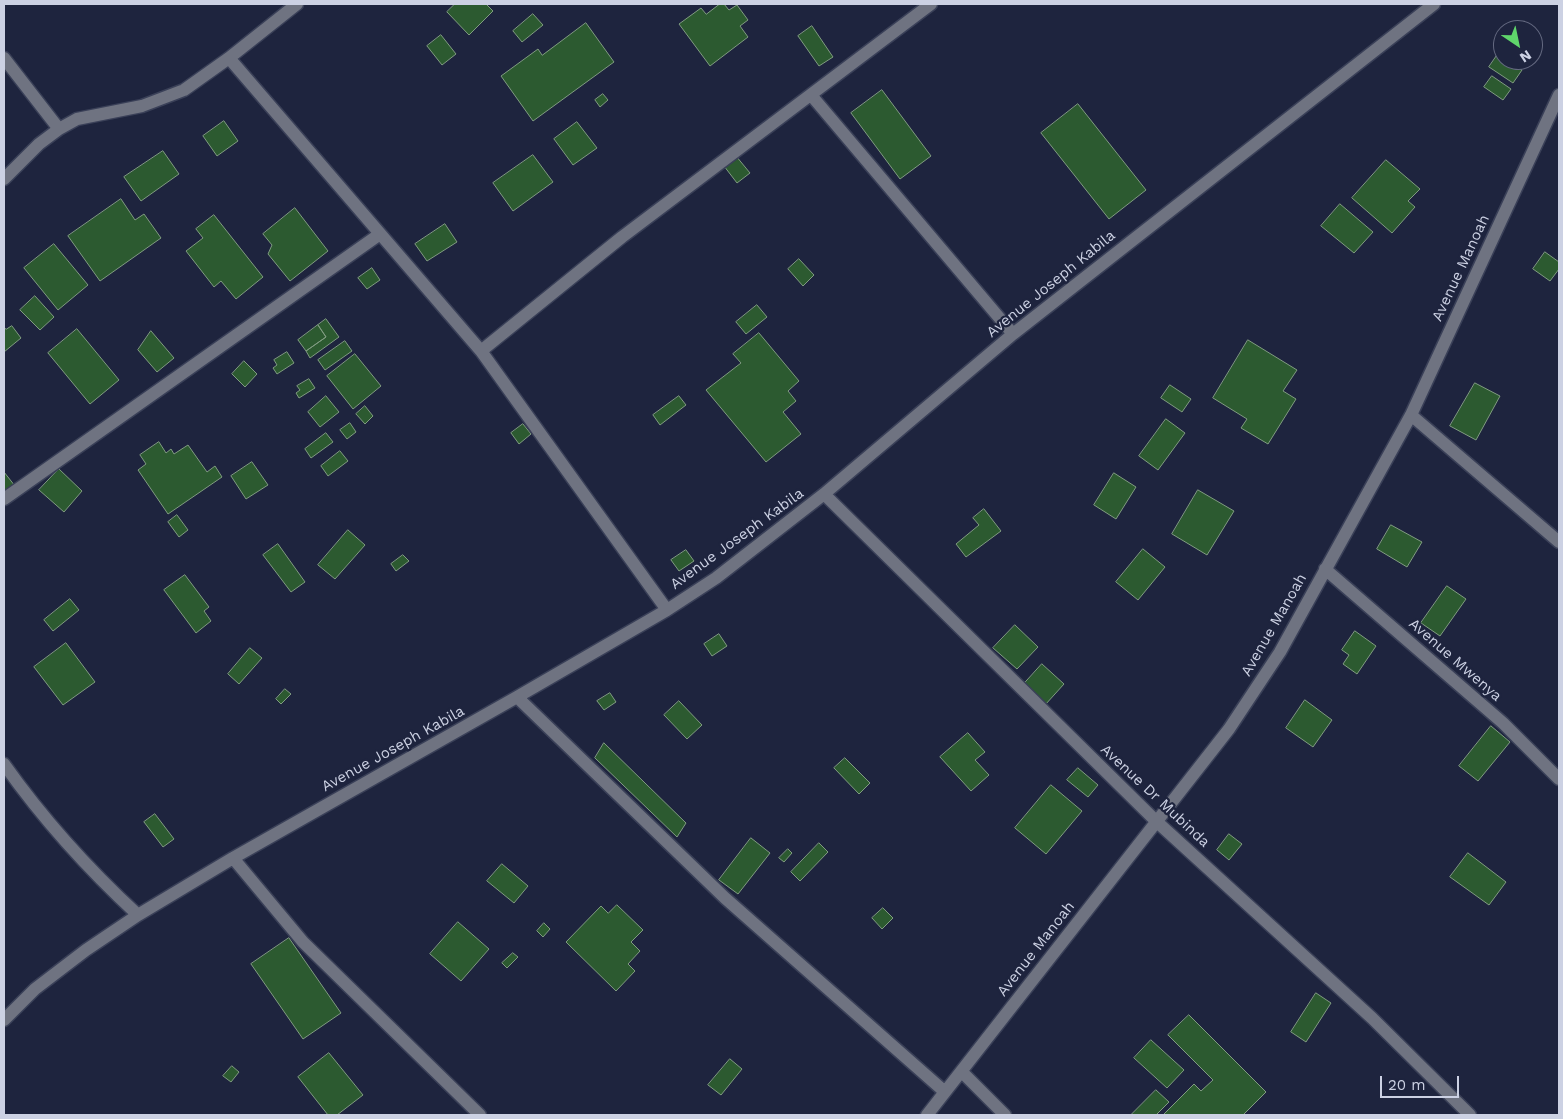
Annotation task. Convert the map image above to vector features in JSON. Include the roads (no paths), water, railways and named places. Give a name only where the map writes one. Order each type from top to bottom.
[{"type":"street","points":[[4,179],[39,144],[59,128],[77,119],[94,114],[142,106],[184,90],[229,58],[297,4]]},
{"type":"street","points":[[481,351],[622,237],[931,4]]},
{"type":"street","name":"Avenue Joseph Kabila","points":[[4,1020],[35,989],[86,950],[138,915],[233,858],[667,610],[716,578],[824,494],[1013,334],[1434,4]]},
{"type":"street","points":[[4,58],[59,128]]},
{"type":"street","points":[[229,58],[481,351],[667,610]]},
{"type":"street","points":[[811,95],[1013,334]]},
{"type":"street","name":"Avenue Manoah","points":[[927,1115],[1234,721],[1280,652],[1411,415],[1556,109],[1559,95]]},
{"type":"street","points":[[4,499],[380,234]]},
{"type":"street","points":[[1411,415],[1559,542]]},
{"type":"street","name":"Avenue Dr Mubinda","points":[[824,494],[1156,821],[1372,1018],[1470,1115]]},
{"type":"street","name":"Avenue Mwenya","points":[[1325,569],[1503,723],[1559,779]]},
{"type":"street","points":[[516,697],[726,898],[945,1092]]},
{"type":"street","points":[[4,764],[30,801],[62,839],[95,875],[138,915]]},
{"type":"street","points":[[233,858],[303,942],[480,1115]]},
{"type":"street","points":[[962,1072],[1004,1115]]}]
